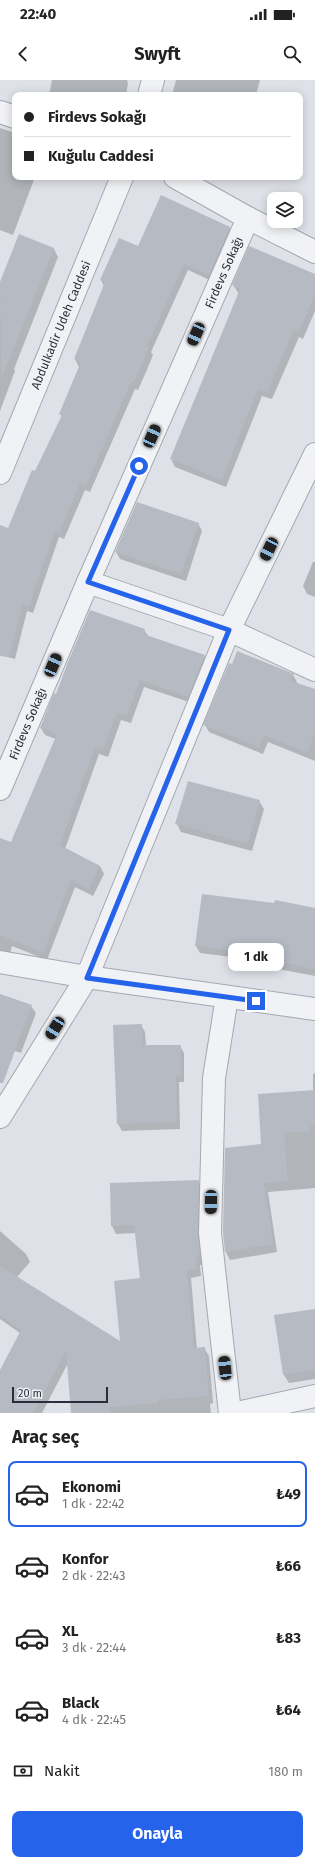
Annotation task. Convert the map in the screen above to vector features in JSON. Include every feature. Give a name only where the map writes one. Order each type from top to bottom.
[{"type":"street","points":[[150,92],[153,80]]},
{"type":"street","points":[[0,112],[12,116]]},
{"type":"street","name":"Abdulkadir Udeh Caddesi","points":[[0,473],[121,180]]},
{"type":"street","points":[[180,180],[248,218],[315,252]]},
{"type":"street","name":"Firdevs Sokağı","points":[[0,789],[88,582],[248,218]]},
{"type":"street","points":[[0,1117],[87,978],[229,630],[315,454]]},
{"type":"street","points":[[88,582],[229,630],[315,670]]},
{"type":"street","points":[[0,962],[87,978],[315,1009]]},
{"type":"street","points":[[227,997],[214,1078],[210,1232],[230,1413]]},
{"type":"street","points":[[237,1413],[315,1396]]},
{"type":"building","points":[[161,195],[230,227],[209,275],[184,264],[147,346],[149,347],[142,365],[133,383],[131,382],[86,486],[80,483],[60,532],[55,530],[29,607],[23,604],[9,657],[0,656],[0,525],[8,528],[32,470],[35,471],[62,415],[59,414],[81,362],[74,359],[105,282],[100,280],[119,238],[138,246]]},
{"type":"building","points":[[19,234],[54,248],[1,380],[0,282]]},
{"type":"building","points":[[249,246],[315,274],[315,294],[299,332],[294,330],[267,392],[258,389],[222,480],[170,459],[240,289],[232,285]]},
{"type":"building","points":[[137,502],[199,523],[181,574],[115,552]]},
{"type":"building","points":[[90,610],[145,629],[143,634],[205,655],[188,697],[140,680],[127,716],[117,713],[103,750],[95,747],[60,845],[100,866],[89,889],[71,880],[43,953],[0,935],[0,838],[11,842],[57,734],[40,728],[54,693],[56,694]]},
{"type":"building","points":[[237,651],[294,674],[291,681],[315,689],[315,732],[307,753],[264,735],[259,747],[203,725],[229,663],[232,664]]},
{"type":"building","points":[[188,781],[260,800],[248,844],[175,824]]},
{"type":"building","points":[[202,894],[274,903],[275,900],[315,908],[315,969],[263,959],[264,954],[195,946]]},
{"type":"building","points":[[0,994],[32,1005],[3,1083],[0,1083]]},
{"type":"building","points":[[142,1024],[143,1045],[181,1045],[181,1076],[176,1076],[177,1122],[117,1124],[113,1025]]},
{"type":"building","points":[[315,1090],[315,1125],[310,1126],[310,1131],[284,1133],[288,1181],[264,1183],[273,1244],[225,1252],[223,1232],[225,1148],[261,1144],[258,1094]]},
{"type":"building","points":[[199,1180],[198,1233],[200,1256],[196,1257],[197,1269],[187,1270],[194,1348],[205,1347],[209,1396],[158,1400],[158,1403],[110,1407],[111,1413],[71,1413],[66,1351],[33,1413],[0,1413],[0,1370],[21,1330],[0,1316],[0,1266],[120,1341],[114,1281],[140,1278],[134,1225],[111,1226],[110,1183]]},
{"type":"building","points":[[315,1309],[315,1370],[283,1375],[274,1315]]},
{"type":"route","points":[[139,466],[88,582],[229,630],[87,978],[256,1001]]}]
